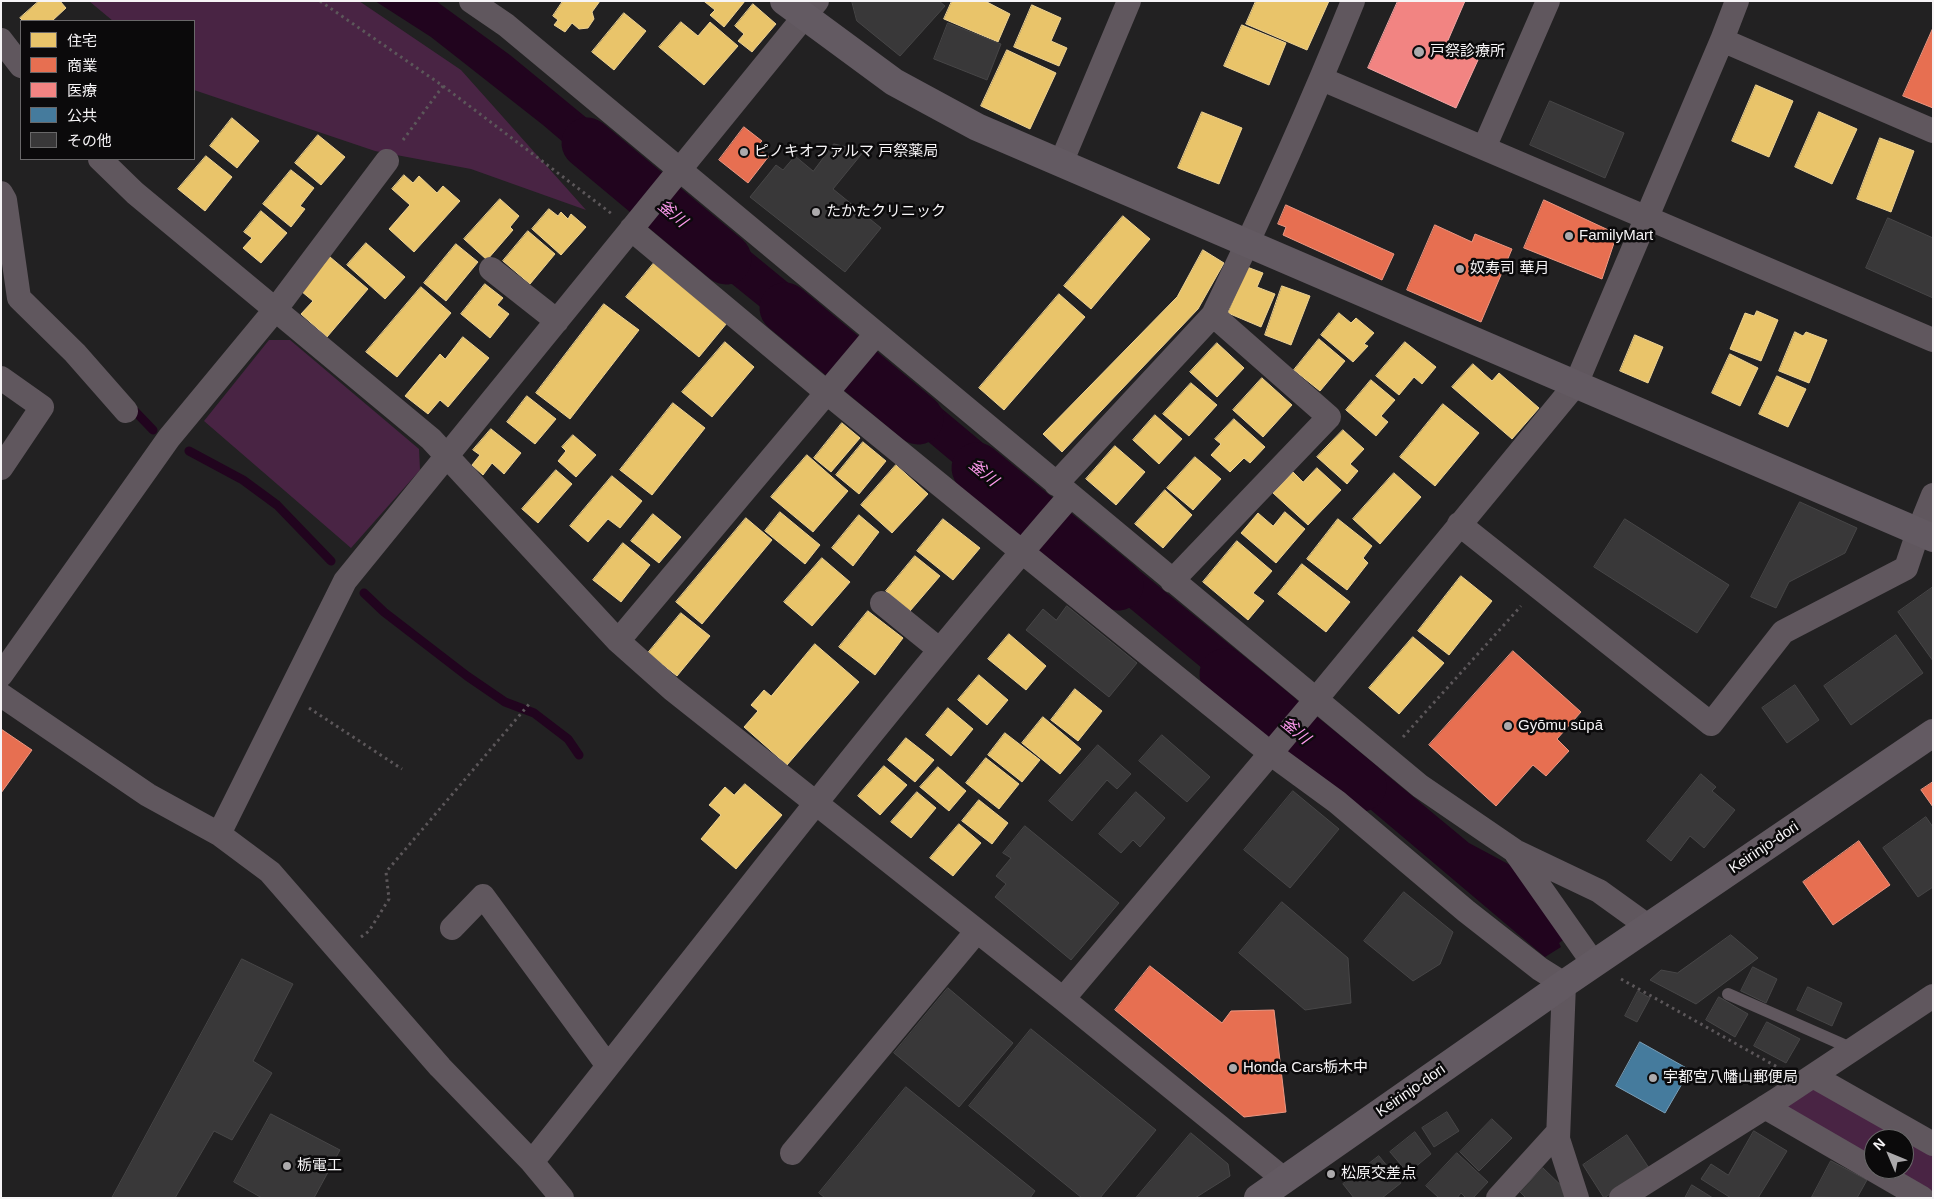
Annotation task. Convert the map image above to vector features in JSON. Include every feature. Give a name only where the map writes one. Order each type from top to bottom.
[{"type":"street","points":[[471,1],[506,25],[674,178],[876,334],[1172,581],[1311,704],[1385,757],[1420,786],[1515,851],[1599,891],[1649,927]]},
{"type":"street","points":[[1061,164],[1129,1]]},
{"type":"street","points":[[532,1162],[816,803],[1021,552],[1063,490],[1213,316],[1322,79],[1353,1]]},
{"type":"street","points":[[1484,148],[1548,1]]},
{"type":"street","points":[[1063,999],[1576,384],[1737,1]]},
{"type":"street","points":[[219,834],[345,581],[674,178],[802,6],[894,82],[977,127],[1925,535]]},
{"type":"street","points":[[1,40],[20,65]]},
{"type":"street","points":[[1722,40],[1933,131]]},
{"type":"street","points":[[1322,79],[1933,340]]},
{"type":"street","points":[[101,160],[135,193],[431,439],[618,641],[672,689],[1063,999],[1285,1180]]},
{"type":"street","points":[[1,675],[169,438],[275,310],[387,161]]},
{"type":"street","points":[[1,193],[5,200],[20,298],[75,353],[126,411]]},
{"type":"street","points":[[634,226],[826,392],[1021,552],[1274,748],[1466,912],[1540,969],[1564,984],[1558,1139],[1577,1198]]},
{"type":"street","points":[[491,268],[557,321]]},
{"type":"street","points":[[1172,581],[1329,416],[1213,316]]},
{"type":"street","points":[[618,641],[876,334]]},
{"type":"street","points":[[1,378],[42,407],[1,468]]},
{"type":"street","points":[[1459,524],[1712,724],[1783,632],[1906,568],[1925,535],[1933,495]]},
{"type":"street","points":[[882,603],[940,650]]},
{"type":"street","points":[[1,695],[148,795],[219,834],[270,872],[440,1067],[532,1162],[562,1198]]},
{"type":"street","name":"Keirinjo-dori","points":[[1258,1198],[1564,984],[1933,733]]},
{"type":"street","points":[[1515,851],[1594,964]]},
{"type":"street","points":[[452,928],[483,896],[608,1066]]},
{"type":"street","points":[[792,1153],[977,931]]},
{"type":"street","points":[[1621,1198],[1770,1104],[1933,996]]},
{"type":"street","points":[[1808,1079],[1933,1144]]},
{"type":"street","points":[[1770,1104],[1922,1198]]},
{"type":"street","points":[[1498,1198],[1558,1132]]},
{"type":"lane","points":[[1728,994],[1853,1049]]},
{"type":"path","points":[[320,1],[443,86],[634,226]]},
{"type":"path","points":[[387,161],[443,86]]},
{"type":"path","points":[[1385,757],[1538,587]]},
{"type":"path","points":[[288,694],[402,769]]},
{"type":"path","points":[[342,954],[369,931],[389,899],[386,872],[530,703]]},
{"type":"path","points":[[1594,964],[1808,1079]]},
{"type":"shaded area","points":[[89,1],[359,1],[461,70],[586,210],[471,169],[375,151],[195,90],[195,20],[112,20]]},
{"type":"shaded area","points":[[269,340],[290,340],[419,449],[420,470],[351,548],[204,421]]},
{"type":"shaded area","points":[[1813,1087],[1887,1129],[1864,1129],[1864,1157],[1780,1109]]},
{"type":"shaded area","points":[[1914,1144],[1933,1155],[1933,1197],[1902,1179],[1914,1179]]},
{"type":"water","points":[[375,1],[436,1],[510,55],[655,174],[632,201],[543,125],[431,37]]},
{"type":"water","points":[[685,198],[853,336],[831,364],[660,226]]},
{"type":"water","points":[[879,356],[1045,495],[1024,522],[858,383]]},
{"type":"water","points":[[1079,521],[1296,699],[1272,726],[1057,548]]},
{"type":"water","points":[[1323,722],[1469,843],[1512,866],[1566,938],[1559,943],[1561,947],[1545,957],[1300,750]]},
{"type":"building: 住宅","points":[[39,1],[60,1],[66,8],[53,20],[22,20],[20,18]]},
{"type":"building: 住宅","points":[[563,1],[600,1],[592,12],[594,19],[588,28],[579,29],[572,23],[565,32],[554,25],[558,20],[553,16]]},
{"type":"building: 住宅","points":[[706,1],[745,1],[724,27],[710,15],[715,10]]},
{"type":"building: 住宅","points":[[952,1],[985,1],[1010,14],[998,42],[944,19]]},
{"type":"building: 住宅","points":[[1256,1],[1329,1],[1307,50],[1246,24]]},
{"type":"building: 住宅","points":[[753,4],[776,24],[752,52],[738,41],[744,34],[735,26]]},
{"type":"building: 住宅","points":[[1032,5],[1061,18],[1051,41],[1067,48],[1059,66],[1014,47]]},
{"type":"building: 住宅","points":[[624,13],[646,31],[614,70],[592,52]]},
{"type":"building: 住宅","points":[[681,22],[698,36],[710,22],[738,46],[704,85],[659,47]]},
{"type":"building: 住宅","points":[[1242,25],[1286,43],[1269,85],[1224,66]]},
{"type":"building: 住宅","points":[[1007,50],[1056,73],[1030,129],[981,106]]},
{"type":"building: 住宅","points":[[1756,85],[1793,101],[1769,157],[1732,141]]},
{"type":"building: 住宅","points":[[1202,112],[1242,128],[1219,184],[1178,168]]},
{"type":"building: 住宅","points":[[1819,112],[1857,129],[1832,184],[1795,167]]},
{"type":"building: 住宅","points":[[232,118],[259,141],[237,168],[210,146]]},
{"type":"building: 住宅","points":[[318,135],[345,157],[321,185],[295,163]]},
{"type":"building: 住宅","points":[[1880,138],[1914,151],[1891,212],[1857,199]]},
{"type":"building: 住宅","points":[[206,156],[232,177],[205,211],[178,189]]},
{"type":"building: 住宅","points":[[291,170],[314,188],[300,206],[305,209],[291,227],[263,204]]},
{"type":"building: 住宅","points":[[404,175],[413,183],[419,176],[437,193],[443,186],[460,201],[414,252],[389,229],[410,205],[392,189]]},
{"type":"building: 住宅","points":[[500,199],[519,216],[510,227],[513,230],[487,260],[464,239]]},
{"type":"building: 住宅","points":[[549,209],[558,216],[561,212],[568,219],[571,214],[586,227],[561,255],[532,229]]},
{"type":"building: 住宅","points":[[261,211],[287,233],[261,263],[243,248],[252,238],[244,232]]},
{"type":"building: 住宅","points":[[1123,216],[1150,239],[1091,309],[1064,286]]},
{"type":"building: 住宅","points":[[528,231],[555,254],[530,284],[503,261]]},
{"type":"building: 住宅","points":[[366,243],[405,277],[385,299],[347,265]]},
{"type":"building: 住宅","points":[[456,244],[478,262],[446,301],[424,283]]},
{"type":"building: 住宅","points":[[1203,250],[1224,263],[1198,309],[1062,452],[1043,434],[1177,297]]},
{"type":"building: 住宅","points":[[330,257],[368,289],[327,337],[301,314],[313,301],[301,291]]},
{"type":"building: 住宅","points":[[654,263],[727,323],[699,357],[626,297]]},
{"type":"building: 住宅","points":[[1247,267],[1263,273],[1257,287],[1275,294],[1261,327],[1228,313]]},
{"type":"building: 住宅","points":[[485,284],[503,298],[497,305],[509,314],[490,338],[461,314]]},
{"type":"building: 住宅","points":[[1282,286],[1310,296],[1291,345],[1265,335]]},
{"type":"building: 住宅","points":[[421,287],[451,313],[397,377],[366,352]]},
{"type":"building: 住宅","points":[[1059,294],[1085,317],[1004,410],[979,388]]},
{"type":"building: 住宅","points":[[604,304],[639,330],[570,419],[536,393]]},
{"type":"building: 住宅","points":[[1757,311],[1778,320],[1761,361],[1730,349],[1745,313],[1754,316]]},
{"type":"building: 住宅","points":[[1339,313],[1351,323],[1356,318],[1374,333],[1364,344],[1368,346],[1353,362],[1321,335]]},
{"type":"building: 住宅","points":[[1795,332],[1803,336],[1806,332],[1827,340],[1809,383],[1779,371]]},
{"type":"building: 住宅","points":[[1635,335],[1663,347],[1648,383],[1620,371]]},
{"type":"building: 住宅","points":[[463,337],[489,358],[448,407],[440,400],[428,414],[405,396],[440,354],[445,359]]},
{"type":"building: 住宅","points":[[1319,339],[1345,361],[1320,391],[1294,370]]},
{"type":"building: 住宅","points":[[725,342],[754,367],[712,417],[682,392]]},
{"type":"building: 住宅","points":[[1405,342],[1436,367],[1422,384],[1414,377],[1399,395],[1376,376]]},
{"type":"building: 住宅","points":[[1217,343],[1244,368],[1217,397],[1190,372]]},
{"type":"building: 住宅","points":[[1730,354],[1758,368],[1740,406],[1712,393]]},
{"type":"building: 住宅","points":[[1473,364],[1492,381],[1499,373],[1539,408],[1512,439],[1452,387]]},
{"type":"building: 住宅","points":[[1777,376],[1806,389],[1788,427],[1759,414]]},
{"type":"building: 住宅","points":[[1262,378],[1292,405],[1263,437],[1233,410]]},
{"type":"building: 住宅","points":[[1371,380],[1395,400],[1381,416],[1388,422],[1376,436],[1346,410]]},
{"type":"building: 住宅","points":[[1191,383],[1217,405],[1189,436],[1163,414]]},
{"type":"building: 住宅","points":[[527,396],[556,419],[535,444],[507,422]]},
{"type":"building: 住宅","points":[[673,403],[705,428],[652,495],[620,470]]},
{"type":"building: 住宅","points":[[1443,404],[1479,433],[1435,486],[1400,457]]},
{"type":"building: 住宅","points":[[1155,415],[1182,439],[1159,464],[1133,440]]},
{"type":"building: 住宅","points":[[1234,419],[1265,447],[1250,463],[1244,458],[1230,472],[1211,455],[1221,444],[1215,439]]},
{"type":"building: 住宅","points":[[842,423],[860,438],[831,472],[814,458]]},
{"type":"building: 住宅","points":[[491,429],[521,453],[504,474],[492,463],[483,475],[472,465],[480,455],[473,450]]},
{"type":"building: 住宅","points":[[1343,430],[1364,449],[1350,464],[1358,471],[1347,484],[1317,457]]},
{"type":"building: 住宅","points":[[573,435],[596,455],[576,477],[558,461],[566,451],[562,447]]},
{"type":"building: 住宅","points":[[863,442],[886,461],[859,494],[836,475]]},
{"type":"building: 住宅","points":[[1115,446],[1145,472],[1116,505],[1086,479]]},
{"type":"building: 住宅","points":[[807,455],[848,491],[813,532],[771,497]]},
{"type":"building: 住宅","points":[[1195,457],[1221,479],[1193,510],[1167,488]]},
{"type":"building: 住宅","points":[[896,465],[928,494],[892,533],[861,505]]},
{"type":"building: 住宅","points":[[1317,468],[1341,490],[1308,525],[1273,493],[1293,472],[1303,482]]},
{"type":"building: 住宅","points":[[556,470],[572,484],[538,523],[522,509]]},
{"type":"building: 住宅","points":[[1394,473],[1421,497],[1380,544],[1353,519]]},
{"type":"building: 住宅","points":[[612,476],[642,501],[620,528],[608,519],[588,542],[570,526]]},
{"type":"building: 住宅","points":[[1165,490],[1192,515],[1163,548],[1135,524]]},
{"type":"building: 住宅","points":[[780,512],[820,545],[805,564],[765,531]]},
{"type":"building: 住宅","points":[[1285,512],[1305,529],[1276,563],[1241,533],[1258,513],[1273,526]]},
{"type":"building: 住宅","points":[[653,514],[681,537],[659,563],[631,541]]},
{"type":"building: 住宅","points":[[859,515],[879,532],[853,566],[832,548]]},
{"type":"building: 住宅","points":[[746,518],[772,540],[702,624],[676,602]]},
{"type":"building: 住宅","points":[[943,519],[980,548],[953,580],[917,551]]},
{"type":"building: 住宅","points":[[1338,519],[1372,546],[1363,558],[1368,563],[1347,590],[1307,559]]},
{"type":"building: 住宅","points":[[1237,541],[1272,571],[1253,593],[1264,601],[1248,620],[1203,582]]},
{"type":"building: 住宅","points":[[623,543],[650,565],[621,602],[593,580]]},
{"type":"building: 住宅","points":[[915,556],[940,576],[910,611],[886,591]]},
{"type":"building: 住宅","points":[[822,558],[850,582],[812,626],[784,602]]},
{"type":"building: 住宅","points":[[1302,564],[1350,602],[1326,632],[1278,594]]},
{"type":"building: 住宅","points":[[1461,576],[1492,601],[1449,655],[1418,631]]},
{"type":"building: 住宅","points":[[868,611],[903,638],[875,675],[839,647]]},
{"type":"building: 住宅","points":[[681,613],[710,636],[677,676],[648,653]]},
{"type":"building: 住宅","points":[[1009,634],[1046,666],[1026,690],[988,659]]},
{"type":"building: 住宅","points":[[1413,637],[1444,663],[1399,714],[1369,688]]},
{"type":"building: 住宅","points":[[815,644],[859,682],[787,765],[744,727],[758,711],[751,705],[764,690],[771,696]]},
{"type":"building: 住宅","points":[[979,675],[1008,700],[987,725],[958,700]]},
{"type":"building: 住宅","points":[[1075,689],[1102,711],[1078,741],[1051,720]]},
{"type":"building: 住宅","points":[[948,708],[973,729],[951,756],[926,735]]},
{"type":"building: 住宅","points":[[1043,717],[1081,749],[1060,774],[1022,743]]},
{"type":"building: 住宅","points":[[1005,733],[1040,760],[1022,782],[988,755]]},
{"type":"building: 住宅","points":[[906,738],[934,760],[915,782],[888,760]]},
{"type":"building: 住宅","points":[[986,758],[1019,784],[999,809],[966,783]]},
{"type":"building: 住宅","points":[[884,766],[907,785],[880,815],[858,796]]},
{"type":"building: 住宅","points":[[938,767],[966,791],[949,811],[920,787]]},
{"type":"building: 住宅","points":[[745,784],[782,815],[736,869],[701,839],[721,815],[709,805],[725,787],[734,795]]},
{"type":"building: 住宅","points":[[917,792],[936,808],[911,838],[891,822]]},
{"type":"building: 住宅","points":[[979,800],[1008,823],[992,844],[962,821]]},
{"type":"building: 住宅","points":[[959,824],[981,843],[953,876],[930,858]]},
{"type":"building: 商業","points":[[1933,28],[1933,108],[1903,96]]},
{"type":"building: 商業","name":"ピノキオファルマ 戸祭薬局","points":[[744,127],[762,141],[756,147],[769,156],[748,183],[719,160]]},
{"type":"building: 商業","points":[[1544,200],[1617,234],[1602,279],[1524,248]]},
{"type":"building: 商業","points":[[1286,205],[1394,254],[1382,280],[1283,235],[1286,227],[1278,224]]},
{"type":"building: 商業","name":"奴寿司 華月","points":[[1435,225],[1472,242],[1475,234],[1512,249],[1481,322],[1407,290]]},
{"type":"building: 商業","name":"Gyōmu sūpā","points":[[1513,651],[1581,712],[1557,739],[1569,751],[1546,776],[1533,765],[1496,806],[1429,745]]},
{"type":"building: 商業","points":[[1,729],[32,750],[1,793]]},
{"type":"building: 商業","points":[[1933,782],[1933,807],[1921,790]]},
{"type":"building: 商業","points":[[1859,841],[1890,885],[1833,925],[1803,882]]},
{"type":"building: 商業","name":"Honda Cars栃木中","points":[[1150,966],[1222,1023],[1231,1011],[1274,1010],[1286,1112],[1244,1117],[1115,1010]]},
{"type":"building: 医療","name":"戸祭診療所","points":[[1398,1],[1465,1],[1446,45],[1478,60],[1456,108],[1368,68]]},
{"type":"building: 公共","name":"宇都宮八幡山郵便局","points":[[1640,1042],[1690,1070],[1665,1113],[1616,1086]]},
{"type":"building: その他","points":[[852,1],[939,1],[945,6],[900,56],[857,21]]},
{"type":"building: その他","points":[[948,23],[1001,44],[987,80],[934,59]]},
{"type":"building: その他","points":[[1550,101],[1624,133],[1605,178],[1530,145]]},
{"type":"building: その他","name":"たかたクリニック","points":[[834,144],[864,151],[833,189],[881,228],[845,272],[750,197],[776,165],[783,170],[795,156],[813,171]]},
{"type":"building: その他","points":[[1888,218],[1933,238],[1933,298],[1866,268]]},
{"type":"building: その他","points":[[1800,502],[1857,528],[1845,553],[1789,582],[1776,608],[1751,597]]},
{"type":"building: その他","points":[[1625,519],[1729,585],[1697,633],[1594,567]]},
{"type":"building: その他","points":[[1933,587],[1933,661],[1898,612]]},
{"type":"building: その他","points":[[1067,606],[1137,663],[1109,697],[1026,630],[1043,609],[1056,620]]},
{"type":"building: その他","points":[[1896,635],[1923,673],[1851,725],[1824,686]]},
{"type":"building: その他","points":[[1795,685],[1819,720],[1787,743],[1762,708]]},
{"type":"building: その他","points":[[1162,735],[1210,777],[1187,802],[1139,761]]},
{"type":"building: その他","points":[[1098,745],[1131,774],[1117,789],[1107,780],[1072,821],[1049,801]]},
{"type":"building: その他","points":[[1701,774],[1716,787],[1712,791],[1735,810],[1704,848],[1690,836],[1671,861],[1647,841]]},
{"type":"building: その他","points":[[1293,791],[1339,829],[1290,888],[1244,850]]},
{"type":"building: その他","points":[[1136,792],[1165,818],[1140,847],[1133,840],[1121,853],[1099,834]]},
{"type":"building: その他","points":[[1926,817],[1933,827],[1933,887],[1918,897],[1883,848]]},
{"type":"building: その他","points":[[1025,826],[1119,903],[1071,960],[995,897],[1006,884],[996,876],[1011,858],[1003,853]]},
{"type":"building: その他","points":[[1404,892],[1453,932],[1440,964],[1413,981],[1364,941]]},
{"type":"building: その他","points":[[1282,902],[1348,958],[1351,1003],[1305,1010],[1239,953]]},
{"type":"building: その他","points":[[1731,935],[1758,958],[1696,1004],[1650,980],[1661,970],[1677,973]]},
{"type":"building: その他","points":[[242,959],[293,984],[253,1061],[272,1073],[232,1140],[214,1131],[175,1198],[112,1198]]},
{"type":"building: その他","points":[[1753,967],[1777,979],[1766,1003],[1741,991]]},
{"type":"building: その他","points":[[1808,987],[1842,1003],[1832,1026],[1797,1010]]},
{"type":"building: その他","points":[[948,988],[1013,1043],[959,1107],[894,1053]]},
{"type":"building: その他","points":[[1638,991],[1650,998],[1637,1022],[1625,1016]]},
{"type":"building: その他","points":[[1719,997],[1748,1014],[1735,1037],[1706,1020]]},
{"type":"building: その他","points":[[1767,1022],[1800,1039],[1786,1063],[1754,1046]]},
{"type":"building: その他","points":[[1031,1029],[1156,1130],[1100,1198],[1082,1198],[969,1106]]},
{"type":"building: その他","points":[[906,1087],[1035,1191],[1030,1198],[825,1198],[819,1193]]},
{"type":"building: その他","points":[[1447,1112],[1459,1131],[1434,1147],[1422,1128]]},
{"type":"building: その他","name":"栃電工","points":[[271,1114],[340,1150],[314,1198],[262,1198],[234,1182]]},
{"type":"building: その他","points":[[1492,1119],[1512,1138],[1479,1171],[1460,1152]]},
{"type":"building: その他","points":[[1754,1131],[1787,1151],[1758,1198],[1731,1198],[1701,1179],[1711,1164],[1728,1175]]},
{"type":"building: その他","points":[[1415,1132],[1431,1154],[1408,1173],[1390,1152]]},
{"type":"building: その他","points":[[1191,1133],[1228,1164],[1230,1176],[1195,1198],[1136,1198]]},
{"type":"building: その他","points":[[1627,1135],[1649,1168],[1604,1198],[1583,1165]]},
{"type":"building: その他","points":[[1457,1153],[1488,1182],[1473,1198],[1466,1198],[1461,1193],[1457,1198],[1439,1198],[1426,1186]]},
{"type":"building: その他","points":[[1379,1156],[1401,1183],[1382,1198],[1354,1198],[1343,1184]]},
{"type":"building: その他","points":[[1831,1161],[1867,1180],[1857,1198],[1812,1197]]},
{"type":"building: その他","points":[[1543,1168],[1570,1194],[1566,1198],[1526,1198],[1520,1192]]},
{"type":"building: その他","points":[[1692,1185],[1713,1198],[1685,1198]]},
{"type":"waterway","name":"釜川","points":[[587,143],[726,259]]},
{"type":"waterway","name":"釜川","points":[[785,308],[918,419]]},
{"type":"waterway","points":[[129,405],[153,430]]},
{"type":"waterway","points":[[189,451],[243,480],[277,505],[331,561]]},
{"type":"waterway","name":"釜川","points":[[977,468],[1118,585]]},
{"type":"waterway","points":[[364,593],[384,612],[467,676],[505,702],[534,713],[568,739],[579,755]]},
{"type":"waterway","name":"釜川","points":[[1225,674],[1361,786]]},
{"type":"place","name":"戸祭診療所","points":[[1419,52]]},
{"type":"place","name":"ピノキオファルマ 戸祭薬局","points":[[744,152]]},
{"type":"place","name":"たかたクリニック","points":[[816,212]]},
{"type":"place","name":"FamilyMart","points":[[1569,236]]},
{"type":"place","name":"奴寿司 華月","points":[[1460,269]]},
{"type":"place","name":"Gyōmu sūpā","points":[[1508,726]]},
{"type":"place","name":"Honda Cars栃木中","points":[[1233,1068]]},
{"type":"place","name":"宇都宮八幡山郵便局","points":[[1653,1078]]},
{"type":"place","name":"栃電工","points":[[287,1166]]},
{"type":"place","name":"松原交差点","points":[[1331,1174]]}]
